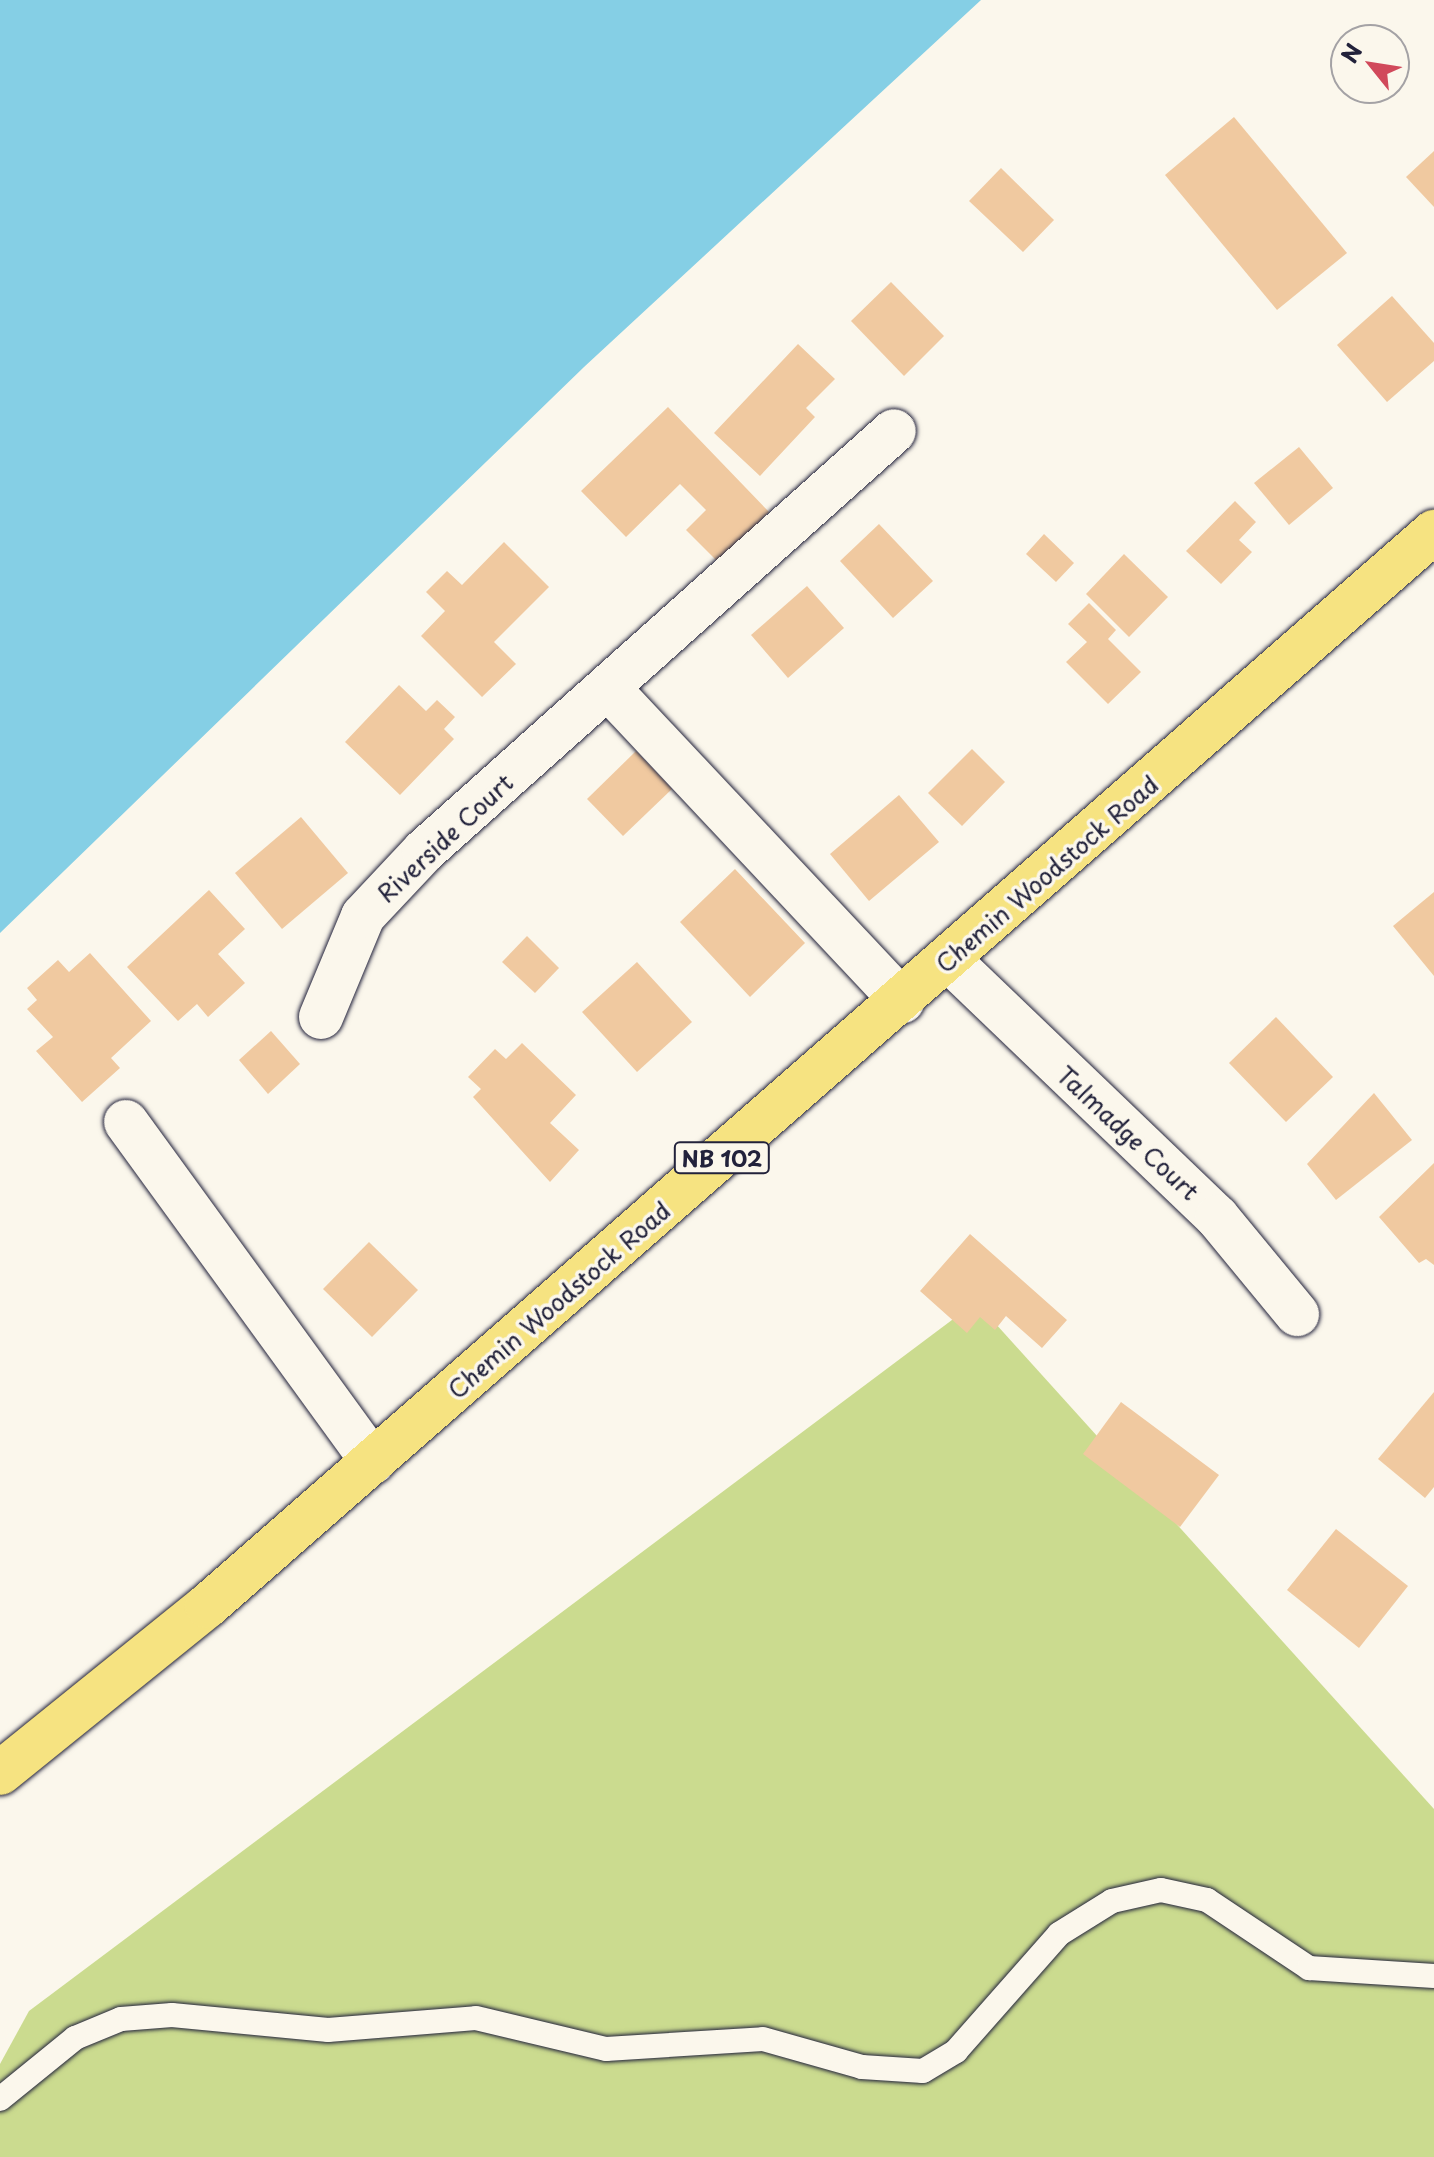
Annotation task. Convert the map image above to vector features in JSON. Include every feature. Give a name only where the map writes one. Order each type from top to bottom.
[{"type":"main road","name":"Chemin Woodstock Road","points":[[0,1773],[373,1462],[950,961],[1434,532]]},
{"type":"street","name":"Riverside Court","points":[[321,1017],[363,916],[424,851],[610,690],[894,431]]},
{"type":"street","points":[[610,690],[902,1001]]},
{"type":"street","name":"Talmadge Court","points":[[950,961],[1217,1217],[1297,1314]]},
{"type":"street","points":[[126,1122],[373,1462]]},
{"type":"lane","points":[[0,2099],[75,2038],[121,2019],[172,2015],[328,2030],[476,2018],[606,2049],[763,2039],[862,2067],[923,2071],[956,2051],[1059,1934],[1112,1901],[1161,1890],[1207,1900],[1309,1968],[1434,1976]]},
{"type":"green space","points":[[976,1302],[1434,1809],[1434,2157],[0,2157],[0,2064],[29,2011]]},
{"type":"water","points":[[0,0],[981,0],[584,367],[0,933]]},
{"type":"building","points":[[1234,117],[1347,253],[1277,310],[1165,175]]},
{"type":"building","points":[[1434,151],[1434,207],[1406,177]]},
{"type":"building","points":[[1001,168],[1054,220],[1023,252],[969,201]]},
{"type":"building","points":[[891,282],[944,336],[904,376],[851,321]]},
{"type":"building","points":[[1392,296],[1434,343],[1434,361],[1387,402],[1337,345]]},
{"type":"building","points":[[798,344],[835,379],[806,408],[815,417],[760,476],[714,433]]},
{"type":"building","points":[[668,407],[769,512],[718,562],[686,530],[706,510],[680,484],[626,537],[581,491]]},
{"type":"building","points":[[1299,447],[1333,488],[1289,525],[1254,483]]},
{"type":"building","points":[[1235,501],[1256,522],[1239,540],[1252,552],[1221,584],[1186,551]]},
{"type":"building","points":[[879,524],[933,581],[893,618],[840,561]]},
{"type":"building","points":[[1044,534],[1074,563],[1056,582],[1026,554]]},
{"type":"building","points":[[504,542],[549,587],[494,642],[516,664],[482,697],[421,636],[445,611],[426,592],[447,571],[462,585]]},
{"type":"building","points":[[1124,554],[1168,597],[1129,637],[1086,594]]},
{"type":"building","points":[[807,586],[844,628],[788,678],[751,635]]},
{"type":"building","points":[[1089,603],[1116,630],[1108,639],[1141,672],[1108,704],[1066,662],[1087,642],[1068,624]]},
{"type":"building","points":[[399,685],[426,711],[437,700],[455,717],[444,729],[454,739],[400,795],[345,742]]},
{"type":"building","points":[[972,749],[1005,782],[962,826],[928,793]]},
{"type":"building","points":[[636,751],[672,789],[623,836],[587,799]]},
{"type":"building","points":[[899,795],[939,842],[869,901],[830,854]]},
{"type":"building","points":[[301,817],[348,873],[282,929],[235,873]]},
{"type":"building","points":[[735,869],[805,943],[750,997],[680,922]]},
{"type":"building","points":[[209,890],[245,929],[218,954],[245,983],[208,1017],[197,1004],[178,1021],[127,967]]},
{"type":"building","points":[[1434,892],[1434,976],[1393,926]]},
{"type":"building","points":[[527,936],[559,968],[535,993],[502,962]]},
{"type":"building","points":[[90,953],[151,1021],[111,1058],[120,1068],[82,1102],[36,1051],[53,1037],[27,1009],[37,1000],[27,988],[58,960],[69,972]]},
{"type":"building","points":[[637,962],[692,1022],[637,1072],[582,1012]]},
{"type":"building","points":[[1276,1017],[1333,1077],[1286,1122],[1229,1063]]},
{"type":"building","points":[[271,1031],[300,1064],[268,1094],[239,1060]]},
{"type":"building","points":[[522,1043],[576,1095],[550,1123],[579,1150],[550,1182],[473,1097],[481,1089],[468,1077],[495,1049],[506,1059]]},
{"type":"building","points":[[1374,1093],[1412,1140],[1336,1200],[1307,1164]]},
{"type":"building","points":[[1434,1163],[1434,1265],[1426,1259],[1419,1263],[1379,1217]]},
{"type":"building","points":[[970,1234],[1067,1320],[1042,1348],[1006,1316],[995,1330],[980,1317],[967,1333],[920,1291]]},
{"type":"building","points":[[369,1242],[418,1290],[372,1337],[323,1289]]},
{"type":"building","points":[[1434,1392],[1434,1487],[1425,1498],[1378,1459]]},
{"type":"building","points":[[1121,1402],[1219,1475],[1180,1527],[1083,1454]]},
{"type":"building","points":[[1336,1529],[1408,1586],[1359,1648],[1287,1590]]}]
